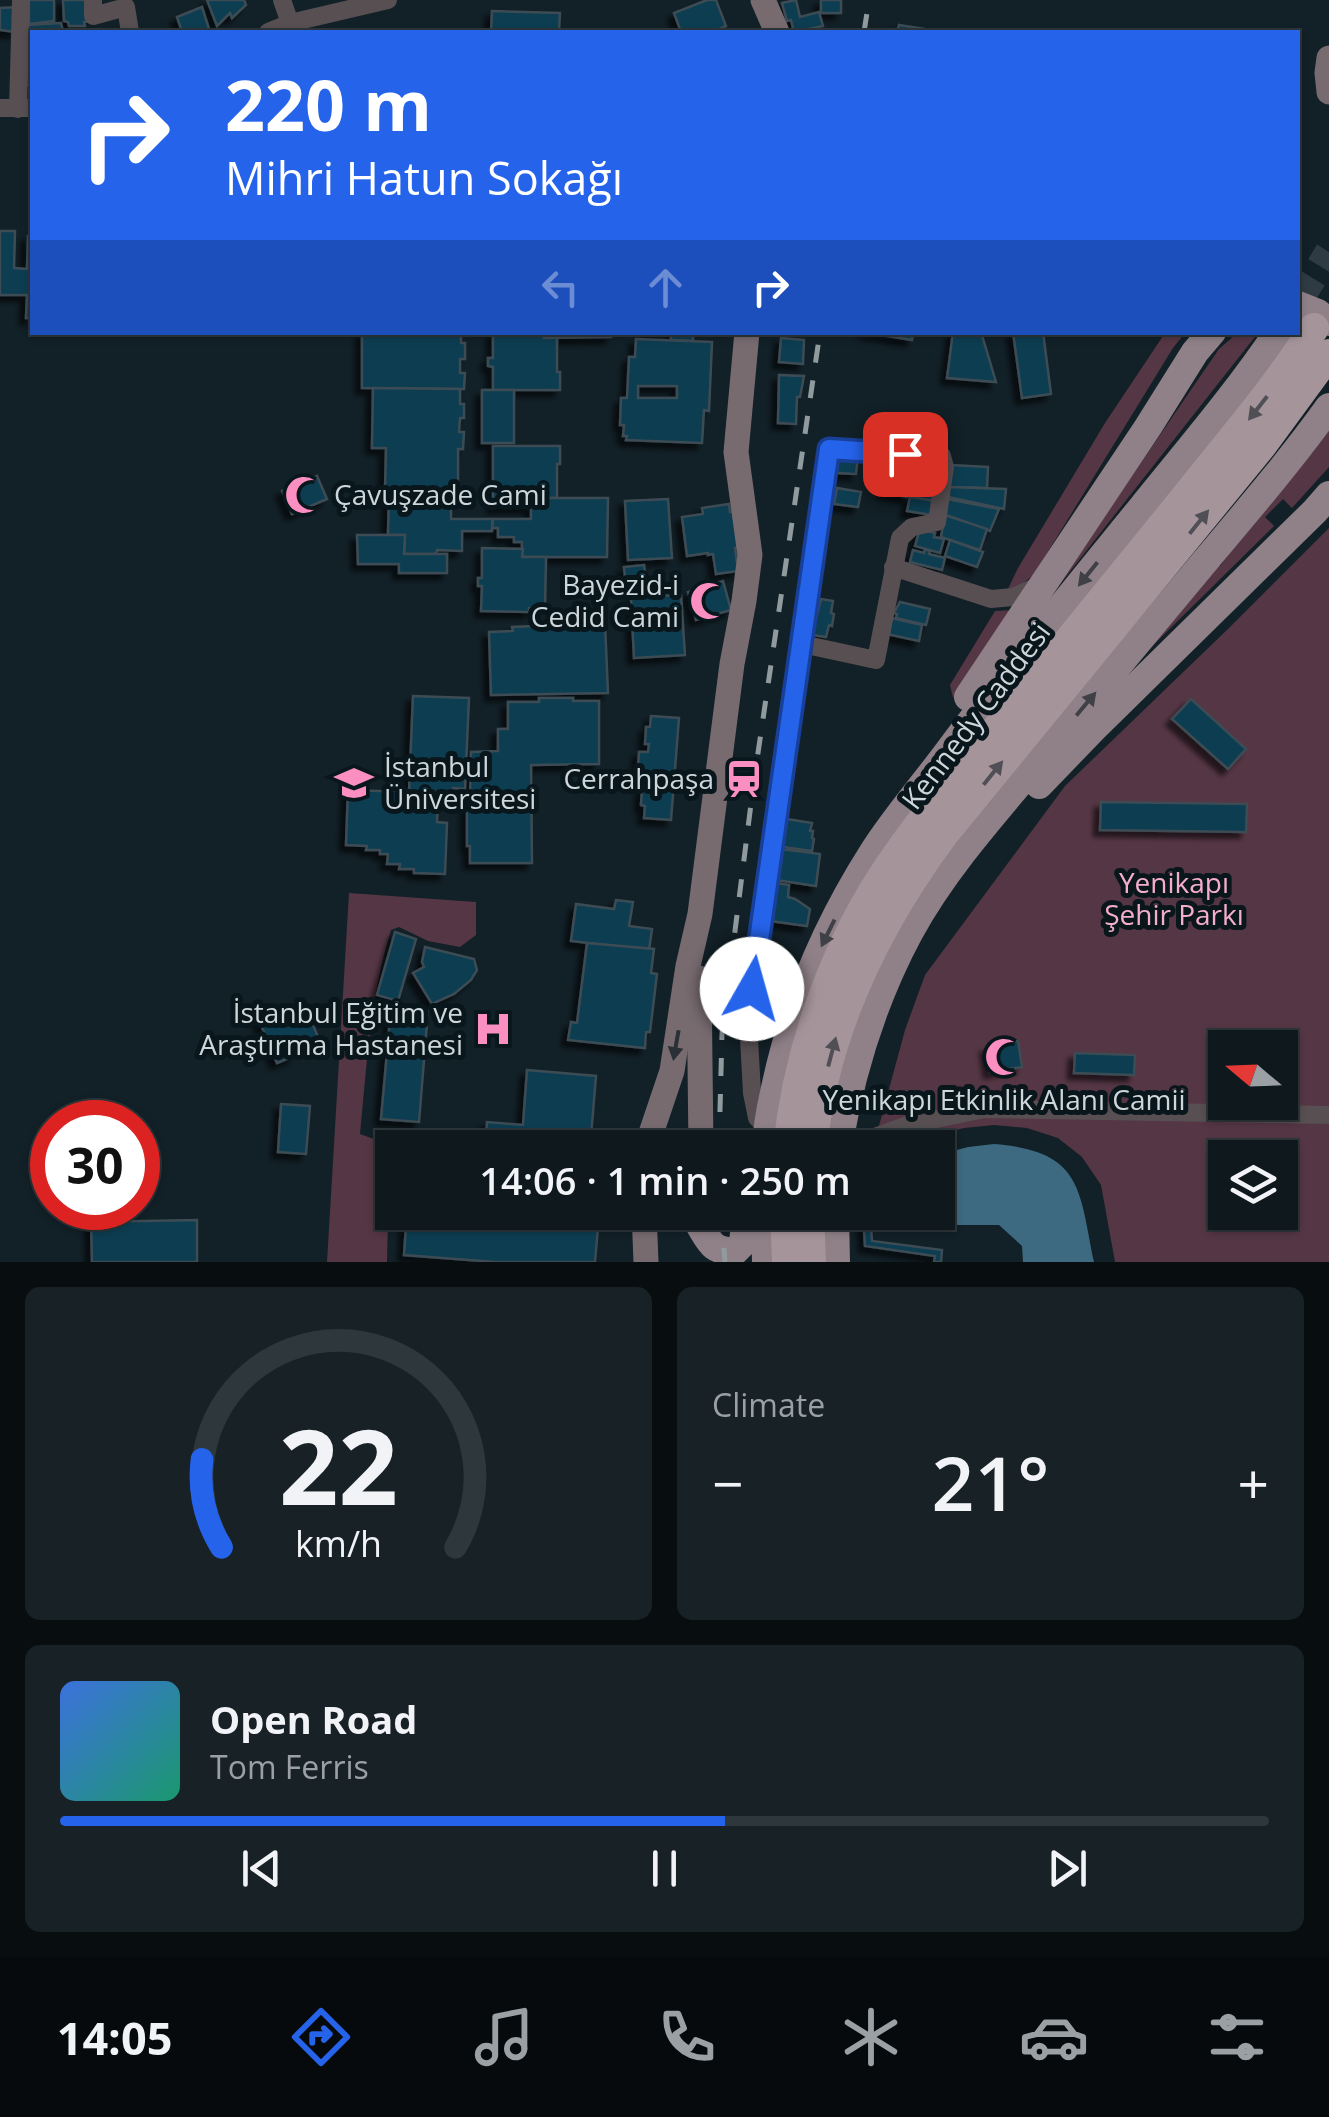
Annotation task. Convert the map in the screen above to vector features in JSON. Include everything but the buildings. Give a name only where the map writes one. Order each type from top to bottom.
[{"type":"highway","points":[[776,1130],[798,1090],[819,1012],[841,955],[894,859],[1264,400],[1317,322]]},
{"type":"highway","points":[[815,1130],[844,1012],[874,944],[909,882],[943,835],[1263,444],[1317,322]]},
{"type":"highway","points":[[786,1230],[788,1262]]},
{"type":"highway","points":[[810,1230],[811,1262]]},
{"type":"main road","points":[[876,848],[928,756],[1209,335]]},
{"type":"main road","name":"Kennedy Caddesi","points":[[771,1130],[787,1037],[818,954],[845,898],[876,848],[1016,662],[1229,400],[1276,335]]},
{"type":"main road","points":[[844,1130],[849,1091],[864,1037],[910,931],[996,812],[1329,407]]},
{"type":"main road","points":[[958,860],[988,837],[1324,502]]},
{"type":"main road","points":[[705,1230],[719,1251],[734,1252],[744,1244],[745,1230]]},
{"type":"main road","points":[[765,1230],[766,1262]]},
{"type":"main road","points":[[835,1230],[836,1262]]},
{"type":"street","points":[[17,108],[21,0]]},
{"type":"street","points":[[93,0],[93,16],[126,7],[130,30]]},
{"type":"street","points":[[282,0],[290,23]]},
{"type":"street","points":[[273,30],[364,3],[388,0]]},
{"type":"street","points":[[764,0],[776,30]]},
{"type":"street","points":[[1329,58],[1329,92]]},
{"type":"street","points":[[652,1130],[672,1072],[700,914],[750,555],[736,452],[748,335]]},
{"type":"street","points":[[763,1130],[752,1093],[748,1020],[829,449],[942,456],[946,467],[937,522],[912,528],[900,538],[876,660],[802,644]]},
{"type":"street","points":[[893,567],[991,599],[1013,597],[1042,584]]},
{"type":"street","points":[[700,914],[701,1130]]},
{"type":"street","points":[[896,1130],[984,1109],[1329,1115]]},
{"type":"street","points":[[701,1230],[702,1262]]},
{"type":"green space","points":[[1164,335],[1183,335],[1033,576],[1005,595],[1018,568],[1105,423]]},
{"type":"green space","points":[[1235,335],[1256,335],[1042,607],[1219,349]]},
{"type":"green space","points":[[1329,425],[1329,467],[1292,508],[1283,499],[1265,517],[1274,526],[1129,669],[1215,564],[1220,566]]},
{"type":"green space","name":"Yenikapı Şehir Parkı","points":[[1329,528],[1329,1262],[1115,1262],[1101,1185],[1082,1157],[1058,1138],[1027,1128],[994,1125],[955,1130],[878,1130],[905,1030],[925,975],[1065,786]]},
{"type":"green space","points":[[1012,610],[953,698],[950,685],[995,611]]},
{"type":"green space","points":[[349,893],[476,902],[476,935],[460,947],[428,941],[399,927],[391,930],[370,1031],[360,1134],[375,1139],[375,1230],[388,1230],[387,1262],[327,1262]]},
{"type":"water","points":[[994,1144],[1023,1148],[1060,1165],[1079,1194],[1094,1262],[1023,1262],[1022,1246],[999,1225],[955,1225],[955,1150]]},
{"type":"tunnel","points":[[1300,299],[1329,252]]},
{"type":"railway","points":[[864,30],[869,0]]},
{"type":"railway","points":[[719,1130],[722,1034],[754,780],[820,335]]},
{"type":"railway","points":[[722,1230],[725,1262]]},
{"type":"place","name":"Çavuşzade Cami","points":[[304,495]]},
{"type":"place","name":"Bayezid-i Cedid Cami","points":[[709,601]]},
{"type":"place","name":"Cerrahpaşa","points":[[744,779]]},
{"type":"place","name":"İstanbul Üniversitesi","points":[[354,783]]},
{"type":"place","name":"İstanbul Eğitim ve Araştırma Hastanesi","points":[[493,1029]]},
{"type":"place","name":"Yenikapı Etkinlik Alanı Camii","points":[[1004,1057]]},
{"type":"route","points":[[752,989],[829,449],[905,454]]}]
